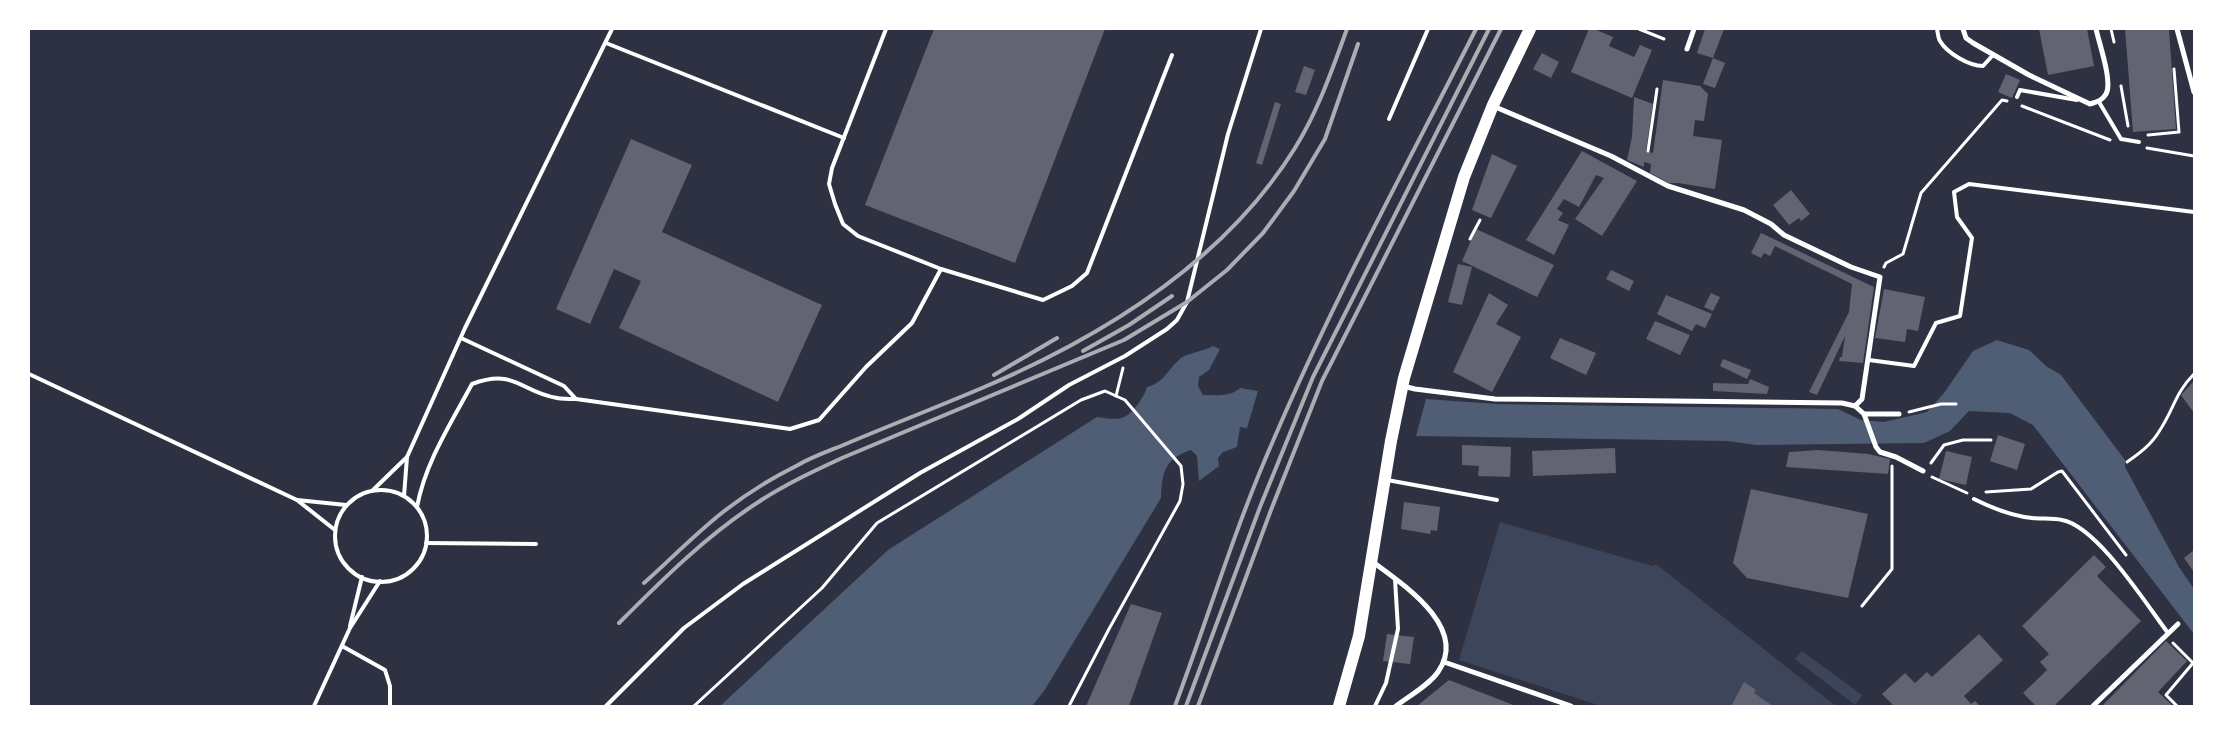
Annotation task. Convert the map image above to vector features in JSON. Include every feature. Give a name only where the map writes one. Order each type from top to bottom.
[{"type":"main road","points":[[1339,706],[1359,636],[1401,390],[1453,210],[1492,105],[1530,29]]},
{"type":"street","points":[[1687,49],[1694,29]]},
{"type":"street","points":[[1963,29],[1966,38],[1993,55],[2077,100],[2090,104],[2099,102],[2106,95],[2109,85],[2096,29]]},
{"type":"street","points":[[2177,29],[2194,92]]},
{"type":"street","points":[[1492,105],[1611,156],[1668,186],[1744,210],[1772,224],[1784,235],[1851,267],[1880,277],[1862,399],[1855,406]]},
{"type":"street","points":[[1401,390],[1495,399],[1635,399],[1842,403],[1855,406],[1865,415],[1876,447],[1880,452],[1893,456],[1923,471]]},
{"type":"street","points":[[1865,415],[1899,414]]},
{"type":"street","points":[[1372,562],[1395,579],[1434,614],[1444,630],[1446,646],[1444,662],[1437,674],[1396,706]]},
{"type":"street","points":[[2093,706],[2178,624]]},
{"type":"street","points":[[1444,662],[1570,706]]},
{"type":"lane","points":[[372,491],[406,457],[461,338],[612,29]]},
{"type":"lane","points":[[886,29],[832,168],[829,184],[843,224],[858,236],[941,269],[1043,300],[1072,286],[1087,273],[1172,55]]},
{"type":"lane","points":[[606,706],[684,628],[743,584],[920,473],[1018,419],[1069,385],[1125,356],[1177,320],[1187,302],[1228,134],[1261,29]]},
{"type":"lane","points":[[1389,119],[1428,29]]},
{"type":"lane","points":[[1937,29],[1940,40],[1948,51],[1976,66],[1983,66],[1993,55]]},
{"type":"lane","points":[[606,43],[844,138]]},
{"type":"lane","points":[[2017,97],[2020,90],[2077,100]]},
{"type":"lane","points":[[2099,102],[2122,139],[2139,142]]},
{"type":"lane","points":[[1869,360],[1914,366],[1936,322],[1960,316],[1972,238],[1957,217],[1954,192],[1969,184],[2194,212]]},
{"type":"lane","points":[[417,507],[426,472],[472,384],[488,378],[504,378],[556,398],[576,399],[790,429],[819,420],[866,367],[912,323],[941,269]]},
{"type":"lane","points":[[461,338],[564,386],[576,399]]},
{"type":"lane","points":[[29,374],[297,500],[335,530]]},
{"type":"lane","points":[[404,496],[406,457]]},
{"type":"lane","points":[[1385,480],[1497,500]]},
{"type":"lane","points":[[379,489],[397,492],[417,507],[423,518],[426,530],[426,543],[422,557],[413,569],[401,577],[372,581],[362,577],[346,566],[337,552],[335,530],[337,521],[346,505],[361,494],[379,489]]},
{"type":"lane","points":[[1974,499],[1987,506],[2023,516],[2064,520],[2085,531],[2104,548],[2167,634]]},
{"type":"lane","points":[[297,500],[346,505]]},
{"type":"lane","points":[[426,543],[536,544]]},
{"type":"lane","points":[[350,628],[362,577]]},
{"type":"lane","points":[[1375,706],[1386,683],[1398,629],[1395,579]]},
{"type":"lane","points":[[314,706],[350,628],[380,581]]},
{"type":"lane","points":[[342,646],[385,670],[390,686],[390,706]]},
{"type":"path","points":[[1639,29],[1664,39]]},
{"type":"path","points":[[2111,29],[2114,48]]},
{"type":"path","points":[[2139,136],[2178,132],[2174,66]]},
{"type":"path","points":[[2119,78],[2128,126]]},
{"type":"path","points":[[1648,151],[1658,89]]},
{"type":"path","points":[[1880,277],[1886,263],[1903,254],[1921,193],[2002,100],[2116,143]]},
{"type":"path","points":[[2146,148],[2194,156]]},
{"type":"path","points":[[1470,239],[1480,220]]},
{"type":"path","points":[[1116,396],[1125,356]]},
{"type":"path","points":[[2127,462],[2152,441],[2161,429],[2183,385],[2194,374]]},
{"type":"path","points":[[694,706],[822,588],[877,523],[1081,400],[1105,391],[1125,400],[1182,466],[1183,484],[1180,501],[1069,706]]},
{"type":"path","points":[[1899,414],[1941,404],[1956,404]]},
{"type":"path","points":[[1930,465],[1944,445],[1963,440],[1991,440]]},
{"type":"path","points":[[1862,606],[1892,569],[1893,456]]},
{"type":"path","points":[[2167,634],[2193,663],[2166,695],[2177,706]]},
{"type":"shaded area","points":[[1997,340],[2029,350],[2046,366],[2061,375],[2125,460],[2125,467],[2179,567],[2194,589],[2194,634],[2033,425],[2010,413],[1969,411],[1950,431],[1924,443],[1756,445],[1727,441],[1416,436],[1426,399],[1497,404],[1838,409],[1861,420],[1884,422],[1927,412],[1944,393],[1973,351]]},
{"type":"shaded area","points":[[1213,346],[1220,349],[1209,370],[1199,377],[1198,386],[1203,395],[1228,394],[1240,388],[1258,391],[1247,428],[1240,427],[1237,447],[1223,452],[1218,458],[1219,466],[1199,481],[1197,456],[1191,450],[1175,458],[1166,468],[1162,481],[1161,498],[1044,691],[1032,706],[720,706],[888,550],[1097,417],[1115,419],[1126,416],[1138,405],[1147,387],[1162,379],[1180,359]]},
{"type":"shaded area","points":[[1500,522],[1653,566],[1656,564],[1836,706],[1601,706],[1459,660]]},
{"type":"shaded area","points":[[1802,651],[1862,695],[1855,705],[1795,659]]},
{"type":"building","points":[[934,29],[1105,29],[1015,263],[865,205]]},
{"type":"building","points":[[1589,29],[1594,29],[1613,37],[1609,46],[1634,57],[1640,45],[1652,50],[1632,98],[1571,72]]},
{"type":"building","points":[[1705,29],[1724,29],[1713,58],[1697,53]]},
{"type":"building","points":[[2039,29],[2087,29],[2094,66],[2048,75]]},
{"type":"building","points":[[2125,29],[2169,29],[2176,129],[2133,132]]},
{"type":"building","points":[[1542,53],[1559,62],[1551,78],[1533,69]]},
{"type":"building","points":[[1713,58],[1725,63],[1715,88],[1703,84]]},
{"type":"building","points":[[1304,66],[1315,70],[1306,95],[1295,92]]},
{"type":"building","points":[[2006,74],[2020,80],[2012,98],[1998,92]]},
{"type":"building","points":[[1663,80],[1700,86],[1708,94],[1704,121],[1695,120],[1693,136],[1722,140],[1715,189],[1669,183],[1650,173],[1651,164],[1644,162],[1644,167],[1627,160],[1632,137],[1634,97],[1653,104],[1646,151],[1653,153]]},
{"type":"building","points":[[1275,102],[1281,104],[1262,165],[1256,163]]},
{"type":"building","points":[[631,139],[692,165],[662,232],[822,305],[778,402],[619,328],[641,281],[614,269],[590,324],[556,309]]},
{"type":"building","points":[[1582,151],[1637,181],[1602,236],[1575,219],[1604,178],[1596,175],[1579,207],[1564,199],[1557,209],[1563,213],[1558,220],[1569,225],[1554,255],[1526,240]]},
{"type":"building","points":[[1492,154],[1517,166],[1491,218],[1472,210]]},
{"type":"building","points":[[1791,190],[1810,214],[1801,221],[1799,218],[1789,225],[1773,205]]},
{"type":"building","points":[[1476,229],[1554,265],[1537,297],[1462,261]]},
{"type":"building","points":[[1761,233],[1874,287],[1863,363],[1839,361],[1840,357],[1842,357],[1845,336],[1817,395],[1809,392],[1849,312],[1852,284],[1775,246],[1770,256],[1764,253],[1761,258],[1751,253]]},
{"type":"building","points":[[1458,264],[1472,267],[1462,305],[1448,302]]},
{"type":"building","points":[[1611,270],[1634,281],[1629,291],[1606,279]]},
{"type":"building","points":[[1884,289],[1925,297],[1918,331],[1907,329],[1905,342],[1875,338]]},
{"type":"building","points":[[1489,293],[1508,305],[1496,324],[1521,337],[1492,392],[1453,372]]},
{"type":"building","points":[[1711,293],[1720,297],[1713,311],[1704,307]]},
{"type":"building","points":[[1666,295],[1712,314],[1705,328],[1696,324],[1692,331],[1657,314]]},
{"type":"building","points":[[1655,321],[1690,335],[1680,355],[1646,339]]},
{"type":"building","points":[[1560,338],[1596,353],[1586,375],[1550,358]]},
{"type":"building","points":[[1723,359],[1751,370],[1747,379],[1720,366]]},
{"type":"building","points":[[1750,379],[1769,387],[1767,394],[1713,391],[1713,383],[1748,384]]},
{"type":"building","points":[[2194,381],[2194,413],[2181,395]]},
{"type":"building","points":[[1998,435],[2025,444],[2017,470],[1990,461]]},
{"type":"building","points":[[1462,445],[1511,447],[1510,477],[1478,476],[1479,466],[1462,465]]},
{"type":"building","points":[[1615,448],[1616,473],[1533,476],[1532,451]]},
{"type":"building","points":[[1818,450],[1868,454],[1890,459],[1888,474],[1786,467],[1789,452]]},
{"type":"building","points":[[1946,451],[1972,457],[1966,485],[1939,479]]},
{"type":"building","points":[[1751,489],[1868,514],[1848,598],[1747,578],[1733,563]]},
{"type":"building","points":[[1404,502],[1440,507],[1437,531],[1431,530],[1430,534],[1401,529]]},
{"type":"building","points":[[2194,550],[2194,572],[2184,558]]},
{"type":"building","points":[[2094,555],[2106,567],[2097,576],[2141,621],[2054,706],[2036,706],[2023,693],[2047,670],[2040,662],[2049,654],[2022,626]]},
{"type":"building","points":[[1131,604],[1162,613],[1129,706],[1086,706]]},
{"type":"building","points":[[1387,634],[1414,637],[1410,664],[1383,661]]},
{"type":"building","points":[[1979,634],[2003,660],[1964,696],[1971,704],[1975,701],[1980,706],[1894,706],[1882,694],[1905,673],[1915,683],[1927,672],[1932,677]]},
{"type":"building","points":[[2166,641],[2187,661],[2158,692],[2173,706],[2102,706]]},
{"type":"building","points":[[1449,680],[1516,706],[1417,706]]},
{"type":"building","points":[[1744,682],[1756,690],[1754,693],[1773,706],[1731,706]]},
{"type":"railway","points":[[644,583],[713,520],[769,481],[814,457],[982,388],[1072,345],[1157,291],[1197,260],[1233,226],[1266,189],[1295,148],[1318,105],[1347,29]]},
{"type":"railway","points":[[1175,706],[1246,506],[1296,388],[1371,233],[1476,29]]},
{"type":"railway","points":[[1186,706],[1260,507],[1313,377],[1489,29]]},
{"type":"railway","points":[[1198,706],[1271,510],[1322,381],[1501,29]]},
{"type":"railway","points":[[619,623],[669,574],[722,528],[780,489],[842,458],[1124,340],[1187,302],[1227,270],[1263,233],[1294,191],[1325,139],[1358,44]]},
{"type":"railway","points":[[1083,351],[1129,325],[1172,296]]},
{"type":"railway","points":[[994,375],[1057,338]]}]
